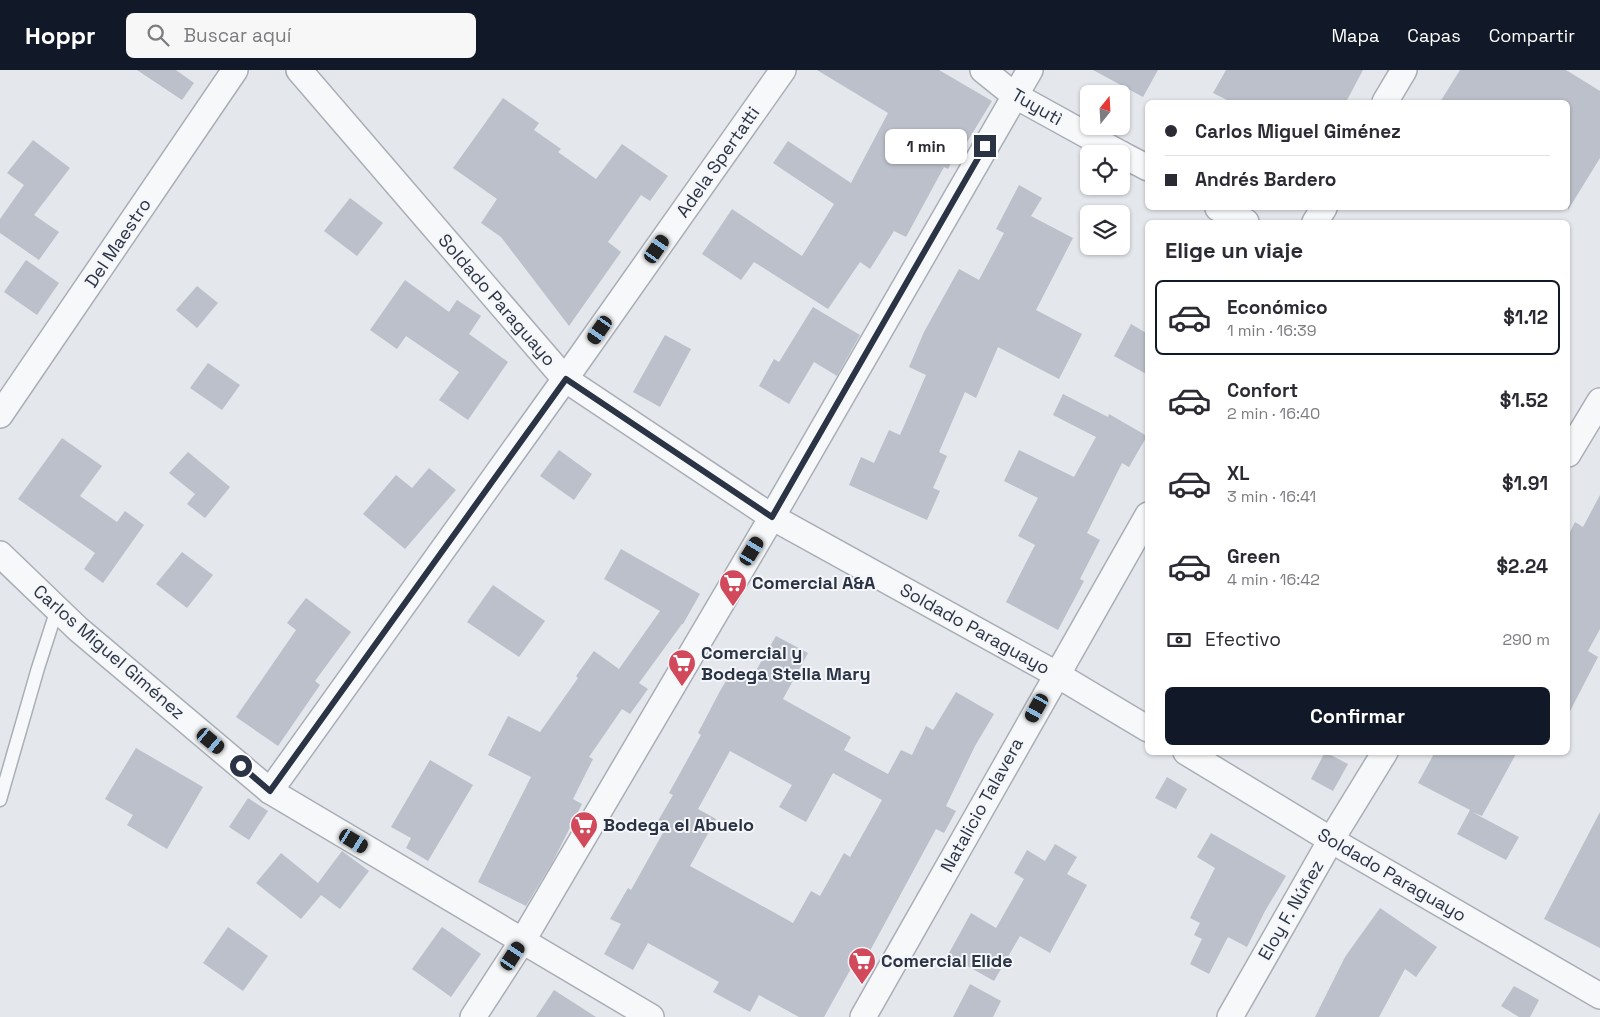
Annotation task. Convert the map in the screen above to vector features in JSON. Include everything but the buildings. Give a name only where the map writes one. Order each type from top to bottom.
[{"type":"street","name":"Del Maestro","points":[[0,416],[235,70]]},
{"type":"street","name":"Soldado Paraguayo","points":[[299,70],[566,379],[772,517],[1056,674],[1145,727]]},
{"type":"street","name":"Adela Spertatti","points":[[270,791],[566,379],[783,70]]},
{"type":"street","name":"Tuyutì","points":[[982,70],[1014,95],[1105,145]]},
{"type":"street","points":[[473,1017],[523,940],[772,517],[1030,70]]},
{"type":"street","points":[[1386,100],[1404,70]]},
{"type":"street","name":"Tuyutì","points":[[1130,159],[1145,166]]},
{"type":"street","points":[[1222,210],[1242,220]]},
{"type":"street","points":[[1570,451],[1600,401]]},
{"type":"street","name":"Natalicio Talavera","points":[[863,1017],[1145,520]]},
{"type":"street","name":"Carlos Miguel Giménez","points":[[0,554],[78,629],[270,791],[651,1017]]},
{"type":"street","name":"Soldado Paraguayo","points":[[1191,755],[1331,840],[1600,996]]},
{"type":"street","name":"Eloy F. Núñez","points":[[1230,1017],[1331,840],[1382,755]]},
{"type":"lane","points":[[0,800],[57,609]]},
{"type":"place","name":"Comercial A&A","points":[[733,607]]},
{"type":"place","name":"Comercial y Bodega Stella Mary","points":[[682,687]]},
{"type":"place","name":"Bodega el Abuelo","points":[[584,849]]},
{"type":"place","name":"Comercial Elide","points":[[862,985]]},
{"type":"route","points":[[241,766],[270,791],[566,379],[772,517],[985,146]]}]
